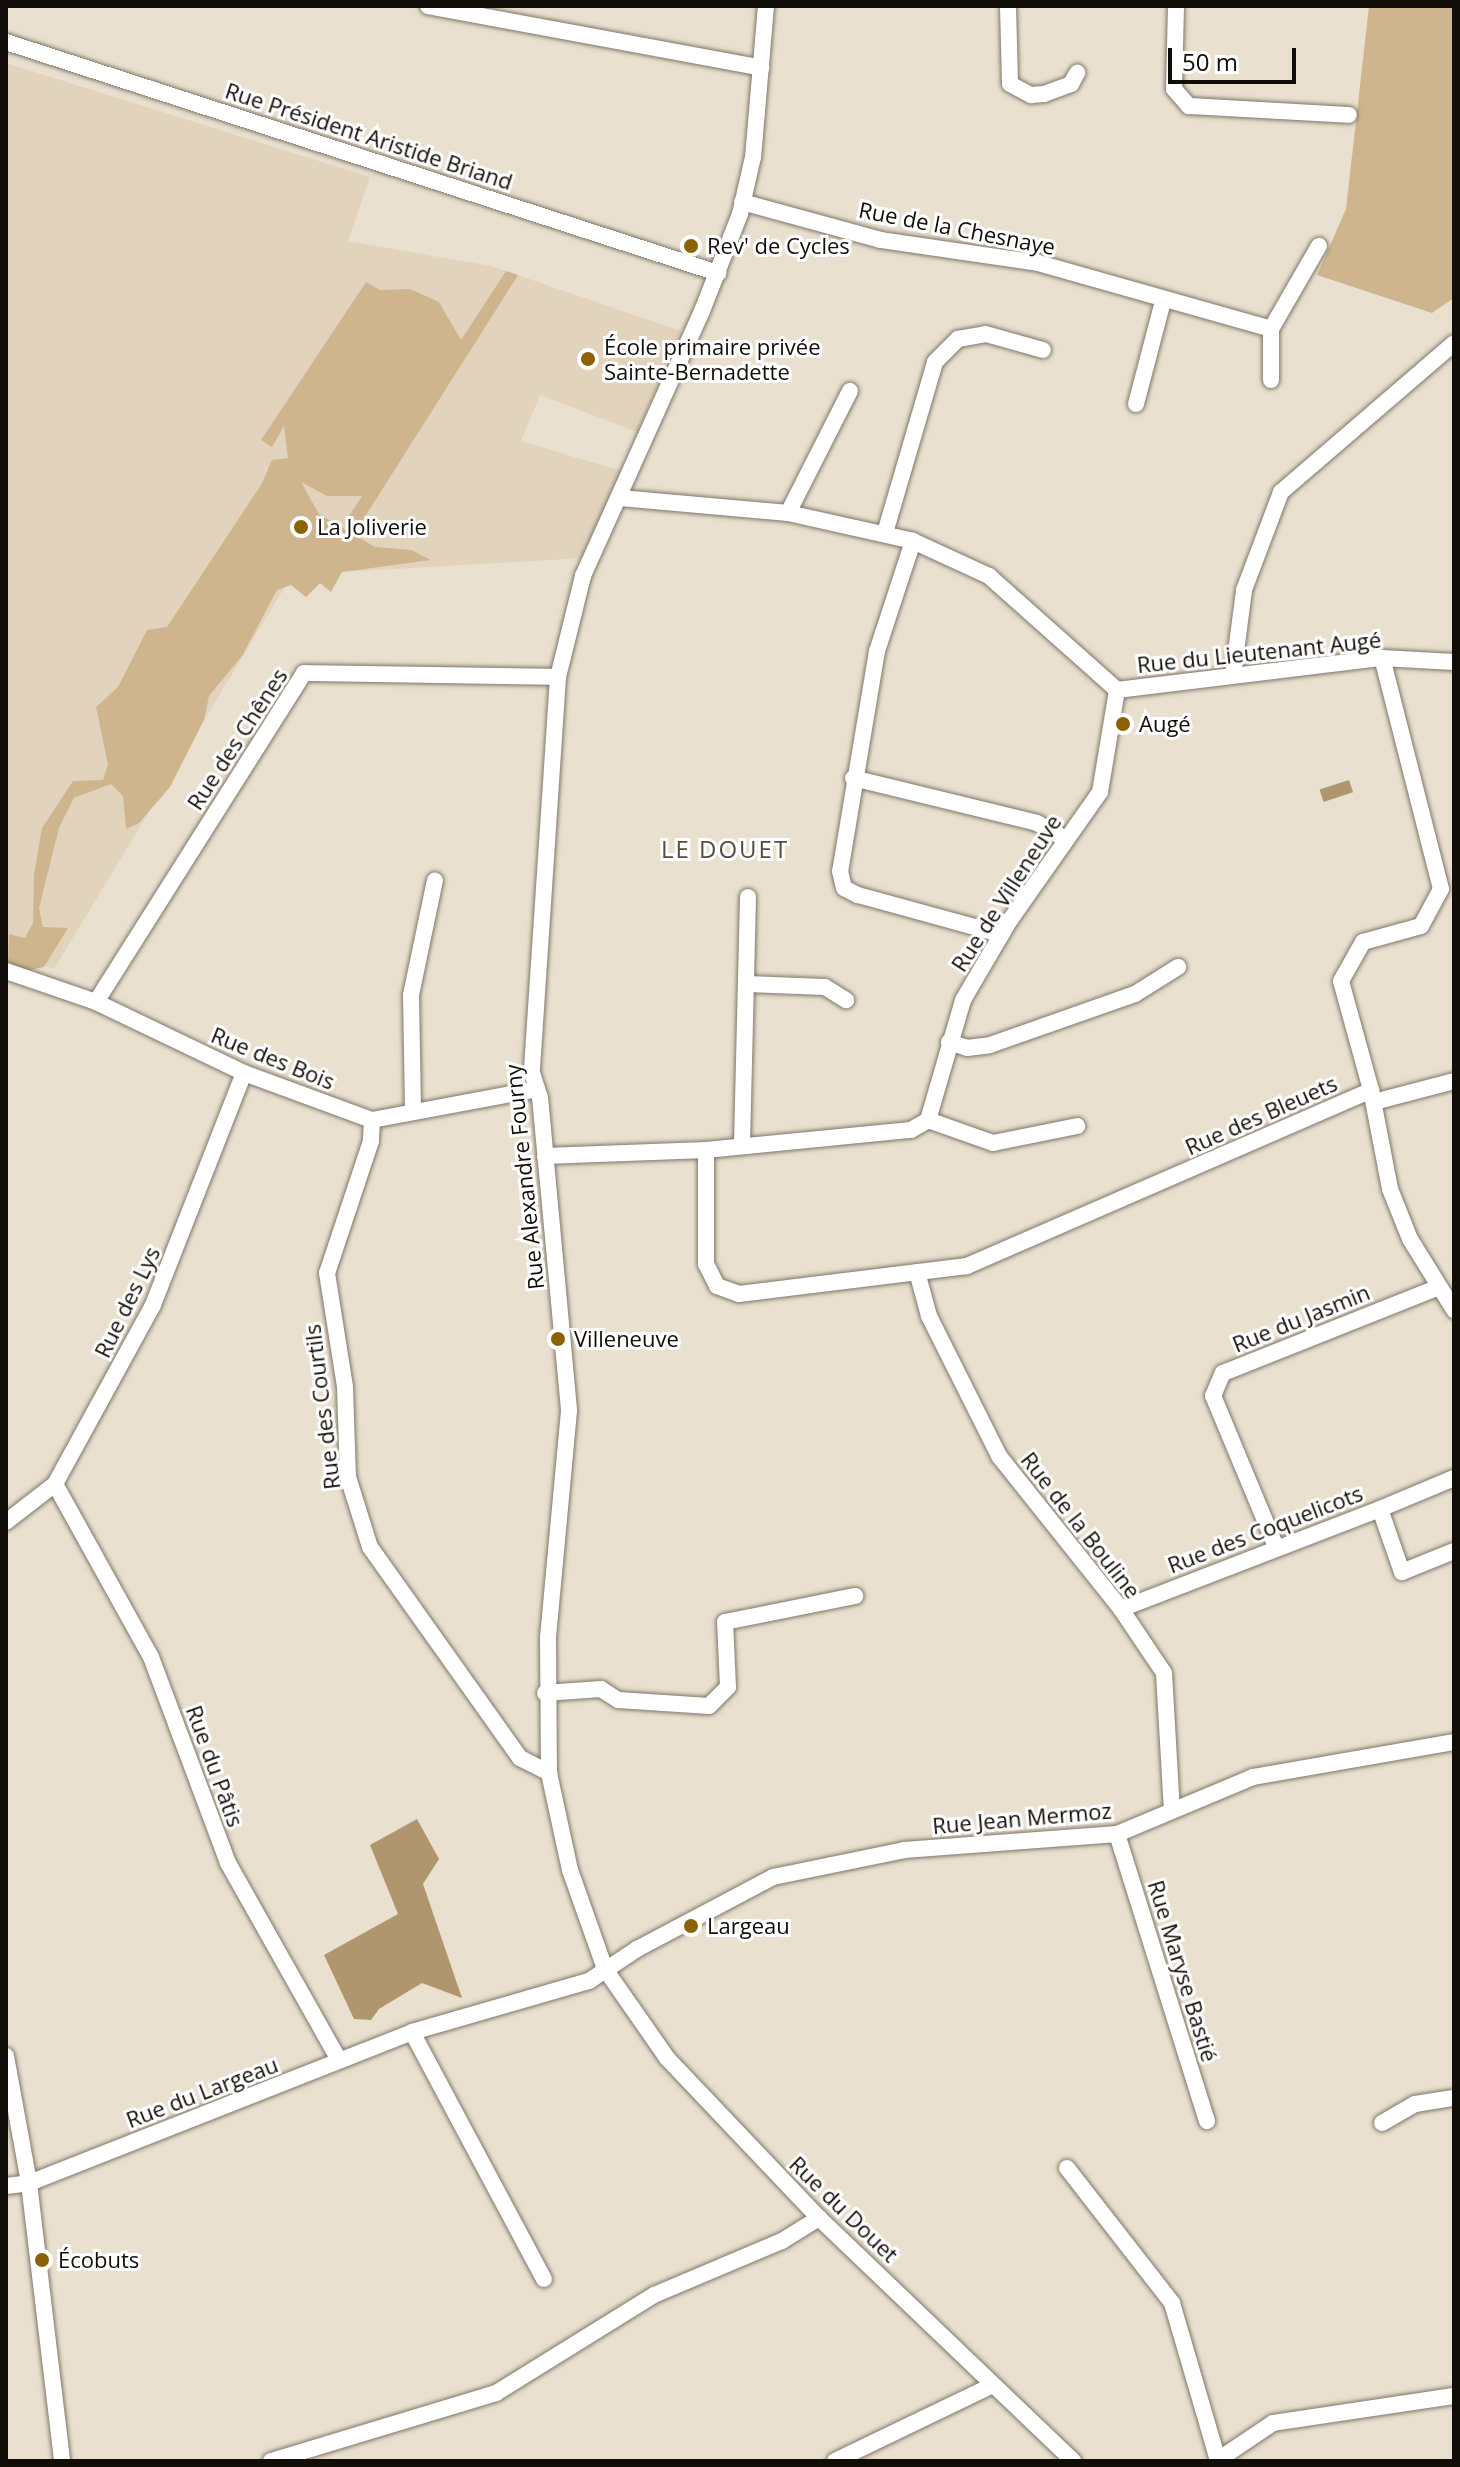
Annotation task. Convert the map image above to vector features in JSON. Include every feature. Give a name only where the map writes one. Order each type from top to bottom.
[{"type":"street","points":[[428,6],[761,68]]},
{"type":"street","name":"Rue Alexandre Fourny","points":[[605,1969],[570,1870],[549,1773],[545,1693],[569,1411],[540,1097],[533,1090],[558,677],[583,576],[628,481],[718,273],[742,202],[753,157],[766,6]]},
{"type":"street","points":[[1008,6],[1010,84],[1031,95],[1044,94],[1071,84],[1077,73]]},
{"type":"street","points":[[1176,6],[1174,89],[1189,106],[1349,115]]},
{"type":"street","name":"Rue Président Aristide Briand","points":[[6,42],[718,273]]},
{"type":"street","name":"Rue de la Chesnaye","points":[[742,202],[881,240],[1038,263],[1163,301],[1271,329]]},
{"type":"street","points":[[1271,380],[1271,329],[1319,246]]},
{"type":"street","points":[[1136,404],[1163,301]]},
{"type":"street","points":[[885,533],[935,362],[958,339],[986,334],[1043,350]]},
{"type":"street","points":[[1233,675],[1244,590],[1281,492],[1454,343]]},
{"type":"street","points":[[788,513],[850,391]]},
{"type":"street","points":[[628,481],[651,500]]},
{"type":"street","name":"Rue du Lieutenant Augé","points":[[620,498],[788,513],[913,541],[1014,590],[1117,690],[1382,658],[1454,662]]},
{"type":"street","points":[[913,541],[877,651],[853,778],[840,871],[844,888],[1001,934]]},
{"type":"street","name":"Rue des Bleuets","points":[[706,1150],[706,1264],[717,1286],[739,1294],[979,1262],[1372,1096],[1341,981],[1363,942],[1421,926],[1441,889],[1382,658]]},
{"type":"street","name":"Rue des Chênes","points":[[96,1002],[304,673],[558,677]]},
{"type":"street","name":"Rue de Villeneuve","points":[[928,1120],[937,1104],[949,1042],[963,1000],[1001,934],[1100,792],[1117,690]]},
{"type":"street","points":[[853,778],[1037,823],[1066,839]]},
{"type":"street","points":[[413,1109],[411,995],[435,880]]},
{"type":"street","points":[[742,1143],[748,897]]},
{"type":"street","points":[[949,1042],[967,1048],[990,1045],[1135,994],[1178,967]]},
{"type":"street","name":"Rue des Bois","points":[[6,971],[96,1002],[244,1073],[372,1120]]},
{"type":"street","points":[[747,984],[825,987],[846,1000]]},
{"type":"street","name":"Rue des Lys","points":[[6,1522],[55,1484],[153,1305],[244,1073]]},
{"type":"street","points":[[1454,1081],[1372,1096],[1390,1189],[1437,1288],[1454,1310]]},
{"type":"street","points":[[372,1120],[413,1109],[533,1090]]},
{"type":"street","name":"Rue des Courtils","points":[[372,1120],[371,1141],[327,1273],[345,1387],[348,1477],[370,1547],[520,1758],[549,1773]]},
{"type":"street","points":[[545,1156],[706,1150],[742,1143],[911,1130],[928,1120],[993,1143],[1077,1126]]},
{"type":"street","name":"Rue de la Bouline","points":[[917,1272],[929,1316],[999,1456],[1121,1609],[1164,1673],[1172,1811]]},
{"type":"street","name":"Rue du Jasmin","points":[[1276,1547],[1213,1396],[1223,1373],[1437,1288]]},
{"type":"street","name":"Rue des Coquelicots","points":[[1121,1609],[1454,1478]]},
{"type":"street","name":"Rue du Pâtis","points":[[55,1484],[151,1657],[228,1863],[339,2060]]},
{"type":"street","name":"Rue des Coquelicots","points":[[1380,1509],[1402,1572],[1454,1551]]},
{"type":"street","points":[[545,1693],[601,1689],[618,1700],[709,1706],[728,1687],[725,1622],[855,1596]]},
{"type":"street","name":"Rue Jean Mermoz","points":[[605,1969],[773,1877],[820,1864],[904,1850],[1117,1834],[1253,1777],[1454,1742]]},
{"type":"street","name":"Rue Maryse Bastié","points":[[1117,1834],[1207,2121]]},
{"type":"street","name":"Rue du Largeau","points":[[6,2186],[29,2183],[412,2032],[589,1981],[605,1969]]},
{"type":"street","name":"Rue du Douet","points":[[605,1969],[667,2058],[819,2218],[1073,2461]]},
{"type":"street","points":[[412,2032],[544,2279]]},
{"type":"street","points":[[6,2056],[29,2183],[62,2461]]},
{"type":"street","points":[[1382,2123],[1415,2104],[1454,2098]]},
{"type":"street","points":[[1067,2168],[1172,2303],[1218,2460],[1273,2423],[1454,2396]]},
{"type":"street","points":[[271,2461],[496,2393],[654,2295],[782,2241],[819,2218]]},
{"type":"street","points":[[835,2461],[993,2385]]},
{"type":"shaded area","points":[[1369,6],[1454,6],[1454,298],[1432,313],[1317,275],[1346,209]]},
{"type":"shaded area","name":"La Joliverie","points":[[6,63],[370,177],[348,241],[491,266],[681,331],[637,432],[540,395],[521,441],[621,471],[584,558],[292,575],[54,969],[6,952]]},
{"type":"shaded area","points":[[506,271],[518,275],[361,523],[349,516],[362,496],[327,496],[301,482],[319,514],[375,547],[411,550],[431,560],[342,572],[331,592],[320,583],[306,597],[291,585],[277,590],[242,656],[209,696],[204,720],[170,787],[139,823],[126,829],[123,796],[111,784],[74,798],[59,828],[39,908],[43,927],[68,928],[44,967],[26,971],[8,963],[9,934],[25,938],[33,923],[34,875],[42,828],[73,781],[103,780],[108,764],[96,707],[118,687],[147,630],[167,627],[261,485],[272,460],[288,458],[284,426],[272,447],[261,440],[366,282],[380,290],[410,289],[439,302],[461,340]]},
{"type":"shaded area","points":[[1349,780],[1353,792],[1324,802],[1320,790]]},
{"type":"shaded area","points":[[417,1819],[439,1859],[423,1884],[462,1998],[422,1983],[379,2009],[371,2020],[354,2019],[324,1955],[398,1914],[370,1845]]},
{"type":"place","name":"Rev' de Cycles","points":[[691,246]]},
{"type":"place","name":"École primaire privée Sainte-Bernadette","points":[[588,359]]},
{"type":"place","name":"La Joliverie","points":[[301,527]]},
{"type":"place","name":"Augé","points":[[1123,724]]},
{"type":"place","name":"Villeneuve","points":[[558,1339]]},
{"type":"place","name":"Largeau","points":[[691,1926]]},
{"type":"place","name":"Écobuts","points":[[42,2260]]},
{"type":"district","name":"LE DOUET","points":[[725,849]]}]
